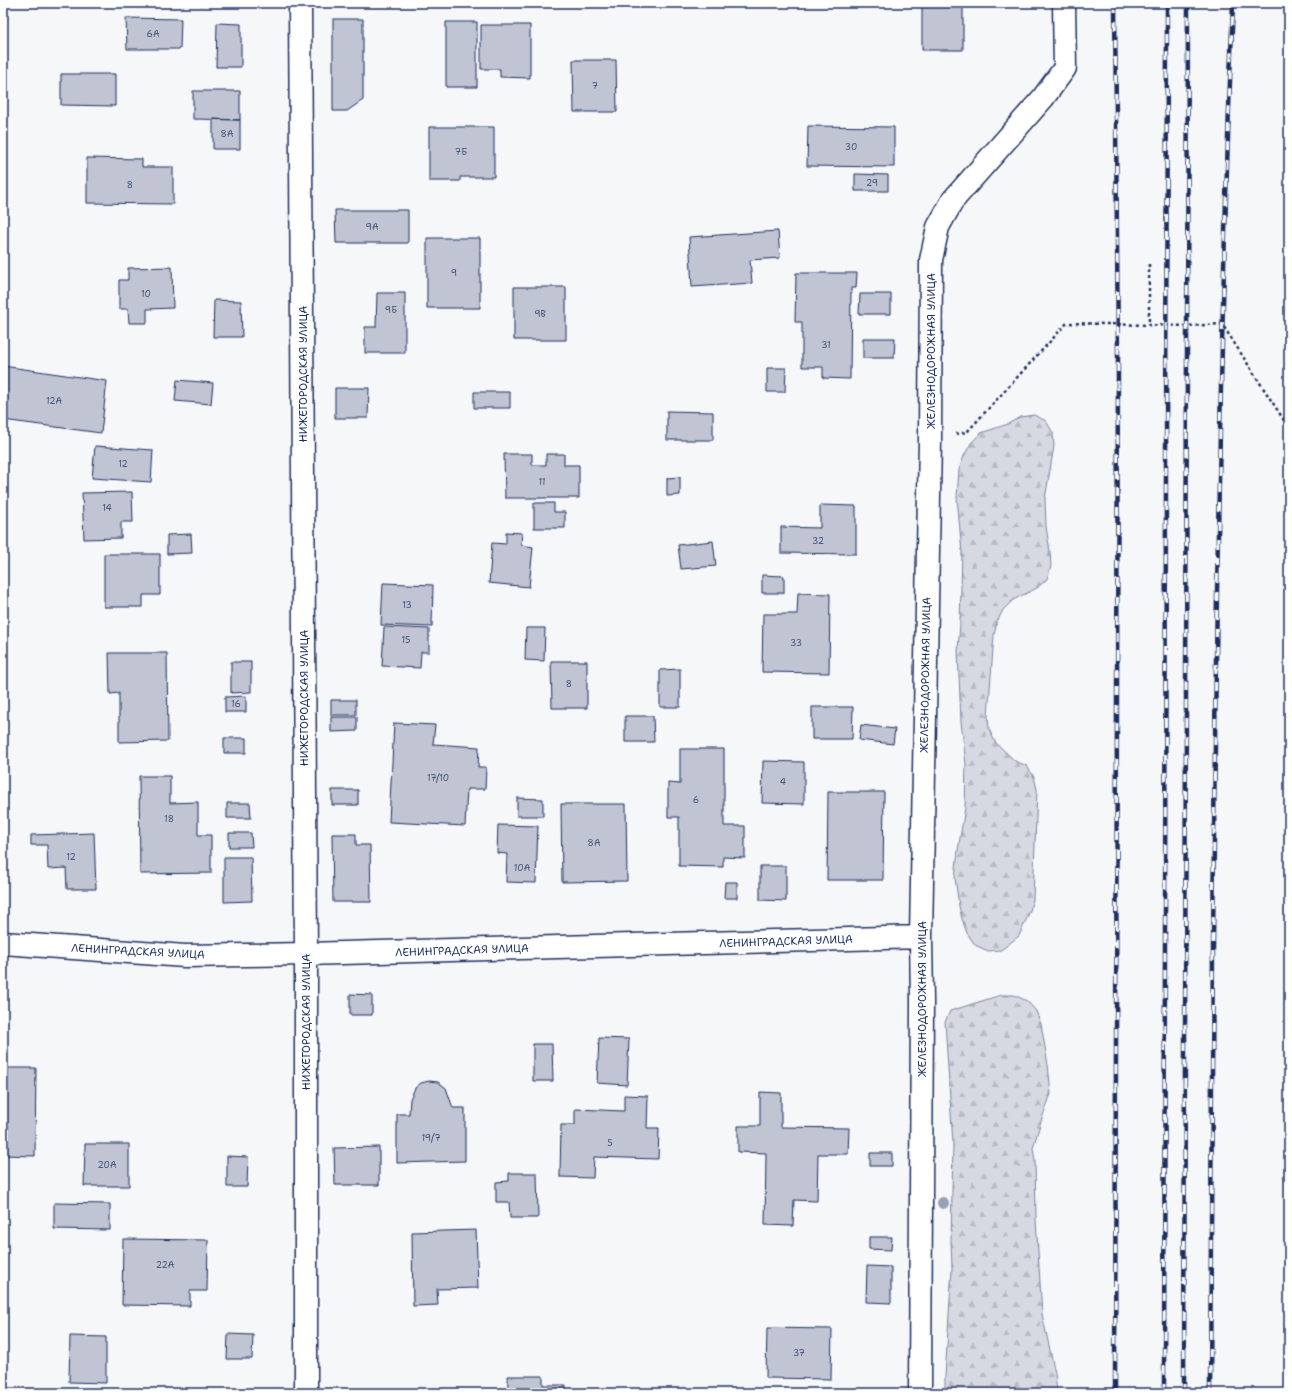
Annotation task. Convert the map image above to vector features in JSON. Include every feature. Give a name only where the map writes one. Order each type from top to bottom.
[{"type":"street","name":"НИЖЕГОРОДСКАЯ УЛИЦА","points":[[300,3],[306,954],[306,1393]]},
{"type":"street","name":"ЖЕЛЕЗНОДОРОЖНАЯ УЛИЦА","points":[[920,1393],[921,937],[930,440],[931,260],[938,227],[953,200],[1043,98],[1065,68],[1064,3]]},
{"type":"street","name":"ЛЕНИНГРАДСКАЯ УЛИЦА","points":[[3,943],[185,956],[921,937]]},
{"type":"path","points":[[1148,264],[1149,324]]},
{"type":"path","points":[[930,440],[967,432],[1067,323],[1222,324],[1289,428]]},
{"type":"green space","points":[[1034,415],[1046,421],[1053,433],[1054,446],[1045,499],[1046,526],[1051,566],[1047,579],[1037,588],[1013,600],[1003,610],[997,622],[994,635],[988,716],[989,729],[995,742],[1015,761],[1027,766],[1034,777],[1037,789],[1033,899],[1030,911],[1019,936],[1001,950],[988,951],[975,945],[967,933],[959,906],[955,878],[965,808],[966,764],[961,722],[958,651],[962,553],[957,497],[959,470],[971,443],[981,433],[1008,424],[1020,417]]},
{"type":"green space","points":[[1001,995],[1014,995],[1027,1001],[1036,1011],[1041,1024],[1048,1065],[1051,1094],[1033,1148],[1035,1161],[1036,1219],[1042,1314],[1055,1373],[1057,1393],[945,1393],[952,1268],[951,1241],[953,1144],[945,1022],[950,1011]]},
{"type":"building","points":[[199,3],[224,3],[224,5],[199,5]]},
{"type":"building","points":[[815,3],[887,3],[887,4]]},
{"type":"building","points":[[922,3],[963,3],[963,50],[922,50]]},
{"type":"building","points":[[126,18],[181,19],[180,49],[127,49]]},
{"type":"building","points":[[333,19],[363,19],[363,100],[347,111],[333,111]]},
{"type":"building","points":[[446,22],[477,22],[477,87],[446,87]]},
{"type":"building","points":[[217,23],[241,24],[241,67],[216,67]]},
{"type":"building","points":[[481,25],[530,25],[530,78],[500,77],[500,69],[481,69]]},
{"type":"building","points":[[573,60],[616,60],[617,112],[574,112]]},
{"type":"building","points":[[61,74],[115,74],[115,106],[61,105]]},
{"type":"building","points":[[193,91],[240,91],[240,120],[193,119]]},
{"type":"building","points":[[213,119],[240,120],[240,149],[213,149]]},
{"type":"building","points":[[808,126],[894,127],[894,167],[807,166]]},
{"type":"building","points":[[429,127],[494,127],[494,177],[460,177],[460,181],[429,181]]},
{"type":"building","points":[[87,158],[142,159],[142,167],[173,167],[173,204],[87,203]]},
{"type":"building","points":[[855,174],[888,175],[888,191],[855,191]]},
{"type":"building","points":[[335,210],[408,210],[408,243],[336,243]]},
{"type":"building","points":[[778,231],[780,258],[750,260],[752,283],[692,287],[689,237]]},
{"type":"building","points":[[427,238],[480,238],[480,308],[427,308]]},
{"type":"building","points":[[172,267],[173,308],[147,309],[147,323],[129,323],[128,309],[119,309],[119,280],[128,280],[128,268]]},
{"type":"building","points":[[796,273],[857,273],[856,288],[851,288],[850,379],[823,378],[823,367],[802,367],[802,322],[795,322]]},
{"type":"building","points":[[514,287],[566,287],[566,340],[514,340]]},
{"type":"building","points":[[377,293],[405,293],[405,353],[365,353],[365,327],[376,327]]},
{"type":"building","points":[[860,294],[891,294],[891,314],[859,314]]},
{"type":"building","points":[[214,300],[241,301],[242,337],[213,337]]},
{"type":"building","points":[[863,338],[895,338],[894,358],[863,358]]},
{"type":"building","points":[[3,366],[107,381],[101,433],[3,420]]},
{"type":"building","points":[[767,368],[786,368],[785,392],[767,392]]},
{"type":"building","points":[[177,380],[213,383],[211,404],[175,401]]},
{"type":"building","points":[[335,388],[369,388],[368,418],[335,418]]},
{"type":"building","points":[[474,392],[510,392],[510,408],[474,408]]},
{"type":"building","points":[[667,411],[713,412],[713,440],[667,440]]},
{"type":"building","points":[[95,446],[153,450],[151,482],[92,478]]},
{"type":"building","points":[[504,454],[532,454],[532,465],[546,465],[546,454],[564,454],[564,465],[579,465],[579,498],[505,498]]},
{"type":"building","points":[[680,477],[680,495],[667,496],[667,478]]},
{"type":"building","points":[[132,492],[133,522],[121,522],[121,538],[84,539],[82,493]]},
{"type":"building","points":[[534,503],[554,503],[554,512],[565,512],[565,528],[534,528]]},
{"type":"building","points":[[820,505],[856,506],[856,554],[781,553],[781,527],[820,528]]},
{"type":"building","points":[[506,532],[522,533],[521,545],[533,547],[529,587],[489,583],[492,543],[506,544]]},
{"type":"building","points":[[191,534],[192,553],[167,554],[167,535]]},
{"type":"building","points":[[713,541],[716,566],[681,569],[678,545]]},
{"type":"building","points":[[104,554],[160,554],[160,595],[143,595],[143,607],[104,607]]},
{"type":"building","points":[[762,575],[784,576],[784,593],[762,593]]},
{"type":"building","points":[[383,583],[433,585],[432,627],[381,625]]},
{"type":"building","points":[[798,593],[830,594],[829,673],[762,672],[763,614],[797,614]]},
{"type":"building","points":[[384,627],[429,629],[429,652],[421,652],[420,668],[382,666]]},
{"type":"building","points":[[526,628],[545,628],[544,661],[525,660]]},
{"type":"building","points":[[109,653],[167,653],[168,741],[119,742],[119,693],[110,694]]},
{"type":"building","points":[[551,661],[587,661],[587,708],[552,708]]},
{"type":"building","points":[[231,662],[251,662],[251,692],[231,693]]},
{"type":"building","points":[[680,669],[680,707],[660,707],[660,670]]},
{"type":"building","points":[[246,696],[246,712],[225,712],[225,697]]},
{"type":"building","points":[[331,700],[356,700],[356,715],[331,715]]},
{"type":"building","points":[[812,707],[853,707],[852,739],[812,739]]},
{"type":"building","points":[[625,716],[653,716],[654,742],[625,742]]},
{"type":"building","points":[[331,717],[357,717],[357,731],[331,732]]},
{"type":"building","points":[[394,723],[435,725],[433,744],[479,747],[478,767],[486,767],[485,789],[467,789],[465,826],[389,822]]},
{"type":"building","points":[[861,725],[895,729],[893,744],[859,740]]},
{"type":"building","points":[[224,738],[246,738],[246,753],[224,753]]},
{"type":"building","points":[[680,749],[724,749],[724,826],[745,826],[745,858],[723,857],[723,867],[679,866],[679,817],[668,817],[668,783],[680,784]]},
{"type":"building","points":[[763,761],[804,762],[804,804],[762,803]]},
{"type":"building","points":[[139,776],[170,776],[170,803],[198,802],[198,835],[211,835],[211,873],[140,874]]},
{"type":"building","points":[[332,790],[358,790],[358,805],[332,805]]},
{"type":"building","points":[[828,792],[884,792],[883,880],[827,880]]},
{"type":"building","points":[[517,798],[543,799],[543,816],[517,816]]},
{"type":"building","points":[[227,803],[250,803],[251,818],[227,818]]},
{"type":"building","points":[[561,804],[626,804],[627,881],[562,882]]},
{"type":"building","points":[[498,825],[538,826],[536,883],[506,882],[507,854],[497,853]]},
{"type":"building","points":[[94,833],[96,889],[67,889],[66,868],[48,869],[47,845],[31,845],[31,835]]},
{"type":"building","points":[[229,833],[251,833],[252,847],[229,847]]},
{"type":"building","points":[[332,834],[356,834],[356,845],[370,845],[371,902],[333,902]]},
{"type":"building","points":[[224,857],[251,857],[252,901],[224,902]]},
{"type":"building","points":[[760,866],[786,866],[786,901],[760,900]]},
{"type":"building","points":[[725,882],[737,882],[737,898],[724,898]]},
{"type":"building","points":[[350,994],[372,995],[372,1015],[350,1015]]},
{"type":"building","points":[[599,1038],[629,1039],[627,1085],[597,1083]]},
{"type":"building","points":[[533,1044],[552,1044],[553,1081],[533,1081]]},
{"type":"building","points":[[3,1068],[36,1068],[35,1156],[3,1155]]},
{"type":"building","points":[[429,1081],[438,1082],[446,1088],[453,1108],[465,1108],[465,1161],[397,1163],[397,1114],[409,1114],[410,1099],[415,1088],[421,1083]]},
{"type":"building","points":[[760,1092],[781,1093],[781,1127],[849,1128],[848,1154],[818,1154],[817,1201],[794,1200],[793,1226],[765,1225],[766,1153],[738,1152],[738,1126],[760,1126]]},
{"type":"building","points":[[624,1095],[648,1096],[647,1128],[659,1128],[658,1159],[594,1157],[593,1178],[560,1177],[561,1125],[575,1125],[575,1109],[624,1111]]},
{"type":"building","points":[[85,1144],[129,1144],[129,1186],[84,1186]]},
{"type":"building","points":[[379,1147],[379,1185],[335,1185],[334,1148]]},
{"type":"building","points":[[870,1153],[892,1153],[892,1166],[870,1166]]},
{"type":"building","points":[[227,1156],[248,1157],[247,1187],[227,1187]]},
{"type":"building","points":[[509,1173],[537,1173],[538,1218],[510,1218],[509,1202],[496,1202],[496,1182],[509,1181]]},
{"type":"building","points":[[54,1203],[110,1204],[110,1230],[54,1229]]},
{"type":"building","points":[[476,1230],[478,1288],[437,1289],[438,1305],[413,1306],[412,1232]]},
{"type":"building","points":[[869,1237],[892,1237],[891,1250],[869,1249]]},
{"type":"building","points":[[123,1239],[208,1240],[207,1291],[190,1291],[190,1306],[122,1305]]},
{"type":"building","points":[[867,1266],[891,1267],[891,1303],[866,1302]]},
{"type":"building","points":[[767,1328],[832,1329],[831,1379],[766,1378]]},
{"type":"building","points":[[228,1334],[253,1335],[252,1359],[227,1359]]},
{"type":"building","points":[[70,1336],[106,1337],[106,1383],[69,1382]]},
{"type":"building","points":[[508,1376],[543,1376],[543,1385],[566,1385],[566,1393],[508,1393]]},
{"type":"railway","points":[[1115,3],[1118,356],[1115,1393]]},
{"type":"railway","points":[[1164,1393],[1167,3]]},
{"type":"railway","points":[[1184,1393],[1188,3]]},
{"type":"railway","points":[[1210,1393],[1218,524],[1233,3]]}]
